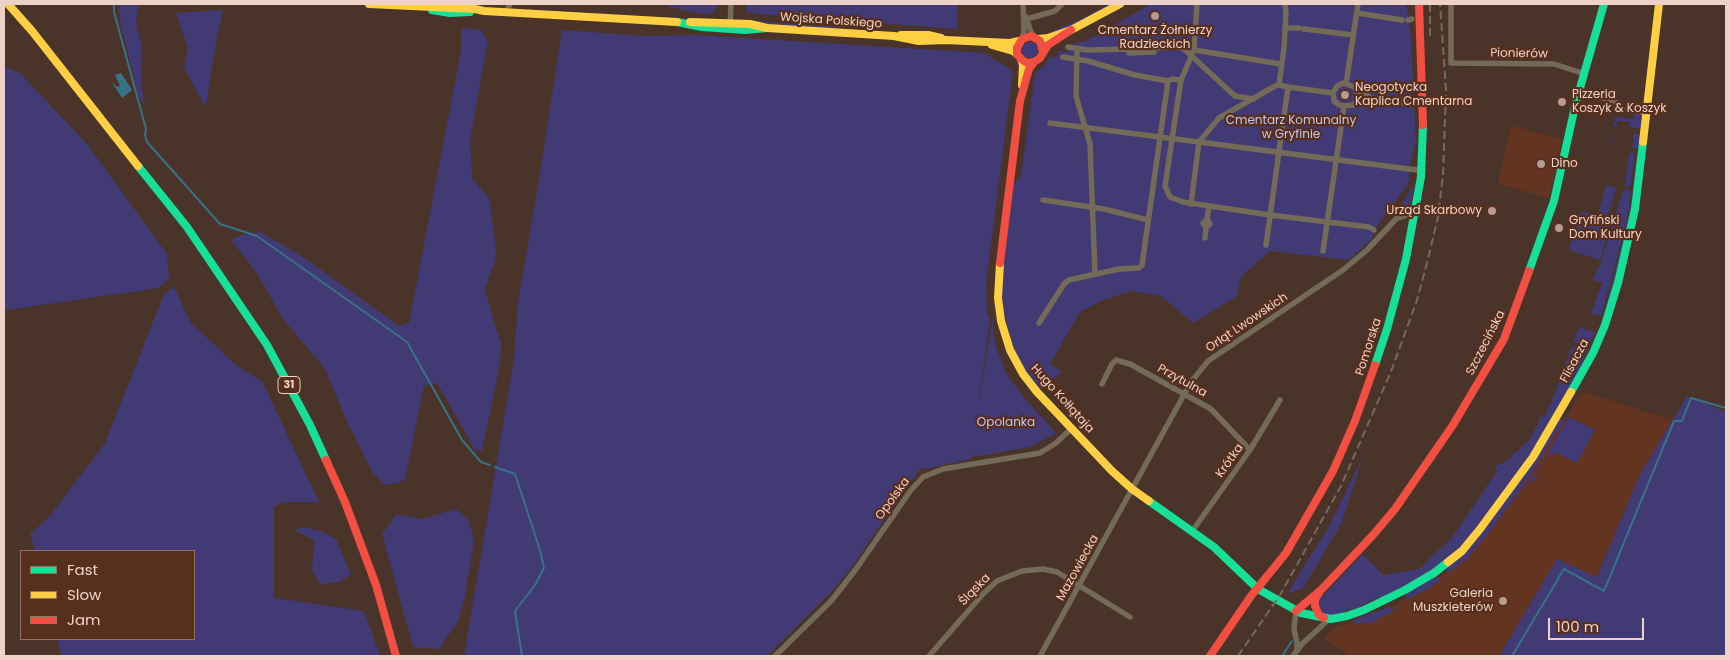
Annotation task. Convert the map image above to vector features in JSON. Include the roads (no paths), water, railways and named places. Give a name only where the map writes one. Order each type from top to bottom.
[{"type":"street","name":"31","points":[[8,4],[32,31],[187,227],[219,272],[266,345],[310,424],[345,502],[362,543],[376,585],[396,656]]},
{"type":"street","name":"Wojska Polskiego","points":[[369,4],[459,8],[686,24],[702,27],[730,26],[753,30],[767,28],[894,36],[920,35],[946,40],[986,42],[1013,43],[1021,40]]},
{"type":"street","points":[[506,12],[510,4]]},
{"type":"street","points":[[730,26],[731,4]]},
{"type":"street","points":[[1023,4],[1031,32],[1042,44],[1043,52]]},
{"type":"street","points":[[1025,16],[1055,11],[1062,4]]},
{"type":"street","points":[[1025,16],[1024,33],[1017,48],[1019,57],[1027,62],[1034,62],[1040,58],[1048,46],[1071,30],[1120,4]]},
{"type":"street","points":[[1197,4],[1192,53],[1181,80],[1165,186],[1167,193],[1175,200],[1191,204],[1328,221],[1369,227],[1374,230]]},
{"type":"street","points":[[1279,84],[1286,28],[1285,4]]},
{"type":"street","points":[[1346,84],[1358,4]]},
{"type":"street","name":"Pomorska","points":[[1210,656],[1258,588],[1286,553],[1333,471],[1345,447],[1387,329],[1406,259],[1421,177],[1423,129],[1418,4]]},
{"type":"street","name":"Pionierów","points":[[1451,4],[1451,63],[1554,64],[1585,74]]},
{"type":"street","name":"Szczecińska","points":[[1296,611],[1322,589],[1374,535],[1396,509],[1458,417],[1504,339],[1553,204],[1580,92],[1604,4]]},
{"type":"street","name":"Flisacza","points":[[1258,588],[1296,611],[1327,619],[1347,616],[1369,608],[1445,566],[1476,535],[1536,453],[1593,353],[1606,322],[1624,260],[1635,209],[1648,113],[1659,4]]},
{"type":"street","points":[[1357,13],[1407,20]]},
{"type":"street","points":[[1286,28],[1301,28],[1353,35]]},
{"type":"street","points":[[1021,40],[1028,36],[1048,38],[1071,30]]},
{"type":"street","name":"Wojska Polskiego","points":[[986,42],[1014,51],[1019,57]]},
{"type":"street","points":[[1068,47],[1087,50],[1129,49],[1129,53],[1154,52],[1154,48],[1178,47],[1192,53],[1235,96],[1254,99]]},
{"type":"street","points":[[1077,48],[1076,96],[1090,144],[1095,274]]},
{"type":"street","points":[[1192,53],[1281,64]]},
{"type":"street","name":"Hugo Kołłątaja","points":[[1019,57],[1023,65],[1023,90],[999,274],[998,298],[1001,321],[1010,350],[1023,374],[1112,471],[1132,489],[1193,530],[1228,559],[1258,588]]},
{"type":"street","points":[[1063,57],[1135,75],[1168,81],[1172,79],[1181,80]]},
{"type":"street","name":"Hugo Kołłątaja","points":[[1023,90],[1030,67],[1034,62]]},
{"type":"street","points":[[1039,323],[1064,284],[1069,280],[1119,269],[1140,268],[1142,265],[1168,81]]},
{"type":"street","points":[[1371,98],[1353,105],[1344,106],[1339,105],[1334,100],[1333,93],[1337,86],[1343,83],[1355,87],[1371,98],[1412,104]]},
{"type":"street","points":[[1191,204],[1199,142],[1219,118],[1279,84],[1333,93]]},
{"type":"street","points":[[1266,245],[1288,87]]},
{"type":"street","points":[[1353,105],[1358,100],[1355,87]]},
{"type":"street","points":[[1580,92],[1614,101],[1620,107],[1627,110],[1648,113]]},
{"type":"street","points":[[1323,251],[1344,106]]},
{"type":"street","points":[[1050,123],[1417,170]]},
{"type":"street","points":[[1043,200],[1104,209],[1148,220]]},
{"type":"street","points":[[1205,238],[1210,206]]},
{"type":"street","name":"Orląt Lwowskich","points":[[1132,489],[1190,382],[1208,361],[1343,270],[1367,250],[1397,218],[1406,215],[1414,216]]},
{"type":"street","name":"Przytulna","points":[[1102,384],[1112,364],[1116,360],[1122,361],[1204,404],[1218,415],[1250,450]]},
{"type":"street","name":"Krótka","points":[[1193,530],[1250,450],[1280,400]]},
{"type":"street","name":"Opolska","points":[[775,656],[832,600],[856,569],[910,490],[923,477],[943,469],[1040,453],[1056,444],[1072,428]]},
{"type":"street","name":"Mazowiecka","points":[[1040,656],[1132,489]]},
{"type":"street","name":"Śląska","points":[[929,656],[996,581],[1022,571],[1043,569],[1057,572],[1080,584],[1130,617]]},
{"type":"street","points":[[1293,656],[1327,619],[1317,611],[1314,603],[1322,589]]},
{"type":"street","points":[[1296,611],[1294,629],[1297,650]]},
{"type":"water","points":[[121,73],[132,90],[122,98],[111,81],[117,87],[120,86],[115,75]]},
{"type":"waterway","points":[[114,4],[114,12],[146,129],[147,142],[220,224],[257,236],[407,342],[462,440],[481,462],[490,465]]},
{"type":"waterway","points":[[1512,656],[1564,569],[1604,591],[1674,421],[1682,421],[1691,398],[1726,408]]},
{"type":"waterway","points":[[495,467],[515,474],[544,568],[535,585],[515,611],[522,656]]},
{"type":"waterway","points":[[1282,656],[1292,641]]},
{"type":"railway","points":[[1430,4],[1430,36]]},
{"type":"railway","points":[[1238,656],[1280,595],[1341,486],[1392,369],[1417,300],[1438,217],[1443,175],[1446,90],[1440,4]]},
{"type":"place","name":"Cmentarz Żołnierzy Radzieckich","points":[[1155,16]]},
{"type":"place","name":"Neogotycka Kaplica Cmentarna","points":[[1345,95]]},
{"type":"place","name":"Pizzeria Koszyk & Koszyk","points":[[1562,102]]},
{"type":"place","name":"Dino","points":[[1541,164]]},
{"type":"place","name":"Urząd Skarbowy","points":[[1492,211]]},
{"type":"place","name":"Gryfiński Dom Kultury","points":[[1559,228]]},
{"type":"place","name":"Galeria Muszkieterów","points":[[1503,601]]},
{"type":"park label","name":"Cmentarz Komunalny w Gryfinie","points":[[1291,128]]},
{"type":"park label","name":"Opolanka","points":[[1006,423]]}]
